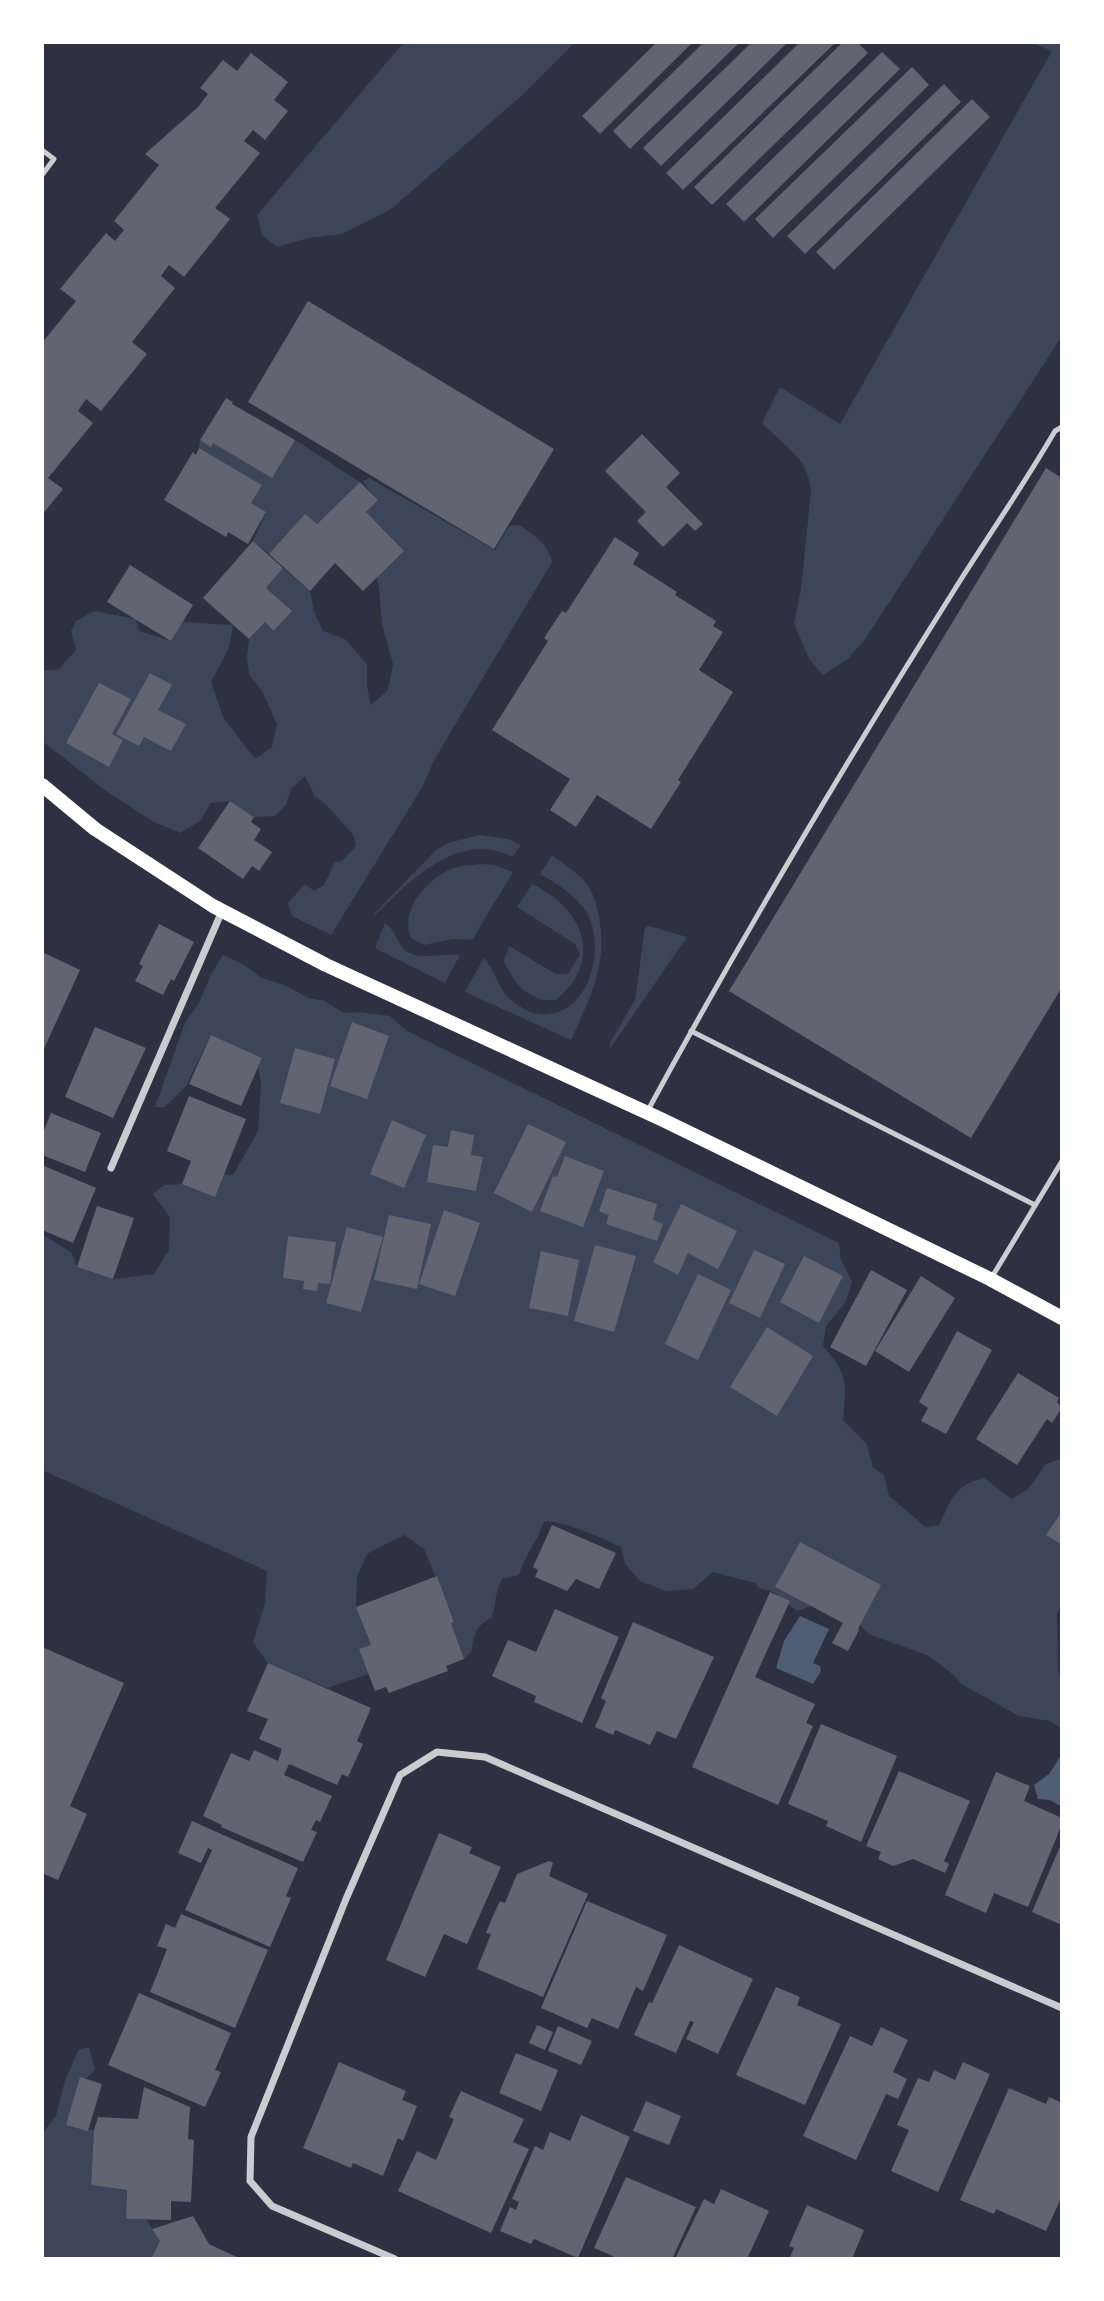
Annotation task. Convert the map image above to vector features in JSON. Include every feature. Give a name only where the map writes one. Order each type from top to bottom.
[{"type":"main road","points":[[42,785],[95,829],[222,911],[326,965],[647,1112],[990,1279],[1062,1318]]},
{"type":"street","points":[[110,1168],[157,1066],[222,911]]},
{"type":"street","points":[[395,2259],[272,2206],[250,2181],[251,2137],[346,1899],[400,1775],[438,1752],[485,1757],[1062,2008]]},
{"type":"lane","points":[[42,150],[54,159],[42,175]]},
{"type":"lane","points":[[647,1112],[748,930],[953,592],[1055,431],[1062,428]]},
{"type":"lane","points":[[691,1031],[1035,1205]]},
{"type":"lane","points":[[990,1279],[1062,1161]]},
{"type":"shaded area","points":[[404,42],[575,42],[519,98],[390,210],[342,234],[308,238],[277,247],[262,235],[257,215]]},
{"type":"shaded area","points":[[1030,42],[1062,42],[1062,336],[866,638],[848,659],[823,675],[809,659],[794,623],[801,589],[811,491],[809,479],[794,453],[762,423],[780,387],[840,424],[1052,51]]},
{"type":"shaded area","points":[[200,440],[211,446],[213,443],[295,440],[360,482],[317,524],[305,515],[269,554],[253,541],[266,513],[251,503],[262,485],[199,448]]},
{"type":"shaded area","points":[[369,478],[495,550],[509,526],[519,525],[544,545],[552,562],[433,762],[423,786],[331,935],[292,916],[288,903],[305,884],[314,891],[324,885],[335,862],[342,861],[356,846],[353,834],[314,795],[305,776],[291,789],[286,805],[275,816],[254,817],[230,801],[211,803],[200,821],[180,833],[154,822],[106,791],[42,741],[42,670],[58,670],[76,650],[71,631],[76,621],[94,611],[136,619],[139,631],[171,641],[182,622],[233,625],[229,648],[211,682],[223,717],[255,759],[272,747],[277,724],[262,691],[249,674],[249,639],[265,622],[275,631],[291,611],[266,588],[283,568],[310,591],[314,612],[323,631],[345,639],[367,664],[367,686],[371,705],[388,690],[393,664],[382,624],[366,512],[378,500],[362,481]]},
{"type":"shaded area","points":[[479,835],[508,839],[521,845],[512,857],[493,850],[455,854],[420,875],[374,914],[436,850],[448,843]]},
{"type":"shaded area","points":[[552,855],[582,878],[589,887],[597,907],[601,934],[596,981],[571,1040],[465,992],[484,958],[505,994],[533,1013],[555,1013],[568,1007],[586,986],[594,958],[593,930],[589,917],[580,904],[561,887],[540,874]]},
{"type":"shaded area","points":[[482,864],[513,872],[472,940],[453,939],[424,945],[411,938],[408,927],[412,906],[426,887],[444,872]]},
{"type":"shaded area","points":[[532,884],[550,894],[564,907],[582,936],[580,968],[571,985],[556,1000],[530,995],[518,984],[504,961],[509,946],[556,974],[568,974],[580,955],[575,944],[517,907]]},
{"type":"shaded area","points":[[385,923],[402,947],[411,954],[460,955],[445,983],[375,948]]},
{"type":"shaded area","points":[[649,926],[687,937],[609,1050],[610,1043],[635,1000],[645,928]]},
{"type":"shaded area","points":[[223,955],[243,964],[260,977],[287,986],[308,998],[325,1001],[343,1013],[390,1016],[407,1031],[839,1243],[841,1260],[852,1282],[845,1303],[826,1326],[823,1346],[838,1365],[844,1380],[843,1420],[866,1443],[873,1467],[884,1475],[889,1496],[926,1527],[939,1525],[955,1494],[966,1485],[984,1478],[1012,1499],[1028,1489],[1046,1464],[1062,1458],[1062,1511],[1047,1535],[1062,1545],[1062,1604],[1057,1613],[1058,1671],[1062,1679],[1062,1729],[1050,1721],[1019,1716],[963,1685],[927,1655],[868,1634],[855,1619],[824,1601],[798,1611],[777,1594],[760,1589],[755,1583],[713,1572],[693,1589],[666,1591],[640,1581],[625,1564],[621,1547],[574,1527],[544,1521],[519,1575],[502,1579],[492,1618],[479,1627],[472,1651],[464,1659],[451,1623],[454,1621],[424,1549],[404,1535],[367,1554],[357,1577],[356,1607],[371,1645],[360,1649],[369,1674],[327,1688],[268,1663],[253,1642],[265,1603],[267,1571],[42,1470],[42,1234],[71,1252],[77,1267],[113,1279],[154,1274],[169,1250],[170,1217],[153,1194],[164,1185],[182,1184],[218,1174],[233,1175],[258,1131],[261,1082],[258,1068],[262,1058],[211,1035],[186,1086],[165,1107],[155,1107],[185,1023],[199,1003],[211,974]]},
{"type":"shaded area","points":[[800,1616],[829,1629],[813,1663],[820,1666],[821,1671],[813,1684],[776,1668],[784,1641]]},
{"type":"shaded area","points":[[1062,1754],[1062,1807],[1050,1800],[1038,1799],[1034,1785],[1049,1774]]},
{"type":"shaded area","points":[[89,2047],[95,2070],[84,2081],[70,2127],[94,2130],[91,2185],[127,2190],[126,2219],[147,2220],[160,2241],[151,2259],[42,2259],[42,2134],[56,2116],[64,2084],[78,2050]]},
{"type":"building","points":[[657,42],[693,42],[600,134],[582,116]]},
{"type":"building","points":[[704,42],[740,42],[630,149],[613,131]]},
{"type":"building","points":[[752,42],[788,42],[661,166],[643,148]]},
{"type":"building","points":[[800,42],[836,42],[683,190],[666,173]]},
{"type":"building","points":[[843,42],[857,42],[868,53],[712,205],[694,187]]},
{"type":"building","points":[[882,52],[900,69],[744,222],[726,204]]},
{"type":"building","points":[[251,53],[288,82],[274,100],[288,111],[265,140],[253,130],[244,141],[260,153],[215,208],[230,219],[184,277],[169,265],[161,276],[175,288],[132,342],[147,354],[101,411],[86,399],[78,411],[93,423],[48,478],[63,489],[42,515],[42,343],[76,301],[60,289],[106,233],[115,241],[124,230],[114,221],[159,165],[145,154],[198,107],[208,94],[200,88],[223,60],[237,71]]},
{"type":"building","points":[[912,67],[929,85],[773,238],[755,219]]},
{"type":"building","points":[[944,84],[961,102],[805,254],[787,236]]},
{"type":"building","points":[[972,99],[990,117],[834,270],[816,252]]},
{"type":"building","points":[[308,301],[554,449],[494,549],[248,402]]},
{"type":"building","points":[[226,398],[295,440],[272,478],[213,443],[211,447],[200,440]]},
{"type":"building","points":[[642,434],[680,473],[666,487],[703,524],[695,531],[687,523],[663,547],[637,521],[646,512],[605,471]]},
{"type":"building","points":[[199,448],[262,485],[251,503],[266,512],[248,544],[228,532],[226,537],[164,500],[193,452],[196,455]]},
{"type":"building","points":[[1046,468],[1062,478],[1062,987],[971,1138],[729,991]]},
{"type":"building","points":[[360,482],[378,500],[366,512],[404,551],[363,591],[335,563],[310,591],[269,554],[305,514],[317,524]]},
{"type":"building","points":[[615,537],[639,553],[633,564],[716,621],[713,626],[723,632],[699,670],[733,692],[651,829],[597,795],[576,827],[550,810],[570,779],[492,730],[548,641],[544,638],[562,611],[566,613]]},
{"type":"building","points":[[253,541],[283,568],[266,588],[292,611],[274,631],[265,622],[249,639],[203,598]]},
{"type":"building","points":[[130,565],[193,605],[171,641],[107,602]]},
{"type":"building","points":[[150,673],[172,685],[158,710],[186,724],[171,751],[144,737],[139,746],[116,734]]},
{"type":"building","points":[[99,683],[131,699],[112,734],[123,740],[109,767],[66,743]]},
{"type":"building","points":[[230,801],[254,817],[251,822],[261,829],[254,840],[272,852],[259,871],[252,866],[243,879],[198,848]]},
{"type":"building","points":[[159,924],[194,942],[174,981],[171,979],[163,995],[135,981],[143,966],[139,964]]},
{"type":"building","points":[[42,952],[80,970],[42,1053]]},
{"type":"building","points":[[352,1022],[389,1036],[367,1099],[330,1086]]},
{"type":"building","points":[[95,1027],[146,1048],[113,1118],[65,1097]]},
{"type":"building","points":[[211,1035],[262,1058],[241,1106],[189,1084]]},
{"type":"building","points":[[295,1048],[335,1059],[320,1114],[280,1103]]},
{"type":"building","points":[[189,1096],[246,1119],[215,1197],[182,1184],[191,1161],[167,1151]]},
{"type":"building","points":[[51,1113],[101,1133],[85,1172],[42,1155],[42,1135]]},
{"type":"building","points":[[392,1120],[426,1135],[404,1188],[370,1174]]},
{"type":"building","points":[[528,1124],[566,1142],[532,1212],[494,1193]]},
{"type":"building","points":[[451,1130],[474,1135],[471,1155],[483,1157],[476,1191],[427,1182],[433,1145],[448,1147]]},
{"type":"building","points":[[565,1156],[604,1171],[583,1227],[540,1211],[553,1176],[557,1177]]},
{"type":"building","points":[[42,1165],[96,1188],[73,1243],[42,1230]]},
{"type":"building","points":[[607,1188],[657,1204],[653,1220],[663,1224],[657,1241],[606,1224],[609,1215],[599,1211]]},
{"type":"building","points":[[681,1204],[737,1231],[718,1269],[688,1253],[678,1275],[653,1262]]},
{"type":"building","points":[[97,1206],[134,1218],[113,1279],[77,1267]]},
{"type":"building","points":[[444,1210],[480,1223],[455,1296],[419,1284]]},
{"type":"building","points":[[389,1215],[431,1224],[417,1289],[374,1280]]},
{"type":"building","points":[[347,1227],[383,1237],[361,1312],[326,1303]]},
{"type":"building","points":[[288,1236],[336,1242],[330,1284],[318,1283],[317,1291],[303,1289],[304,1281],[283,1278]]},
{"type":"building","points":[[595,1245],[636,1256],[614,1332],[574,1321]]},
{"type":"building","points":[[754,1250],[785,1264],[760,1318],[729,1303]]},
{"type":"building","points":[[541,1251],[579,1260],[568,1316],[529,1308]]},
{"type":"building","points":[[804,1256],[843,1276],[819,1323],[780,1302]]},
{"type":"building","points":[[871,1270],[907,1290],[866,1366],[830,1347]]},
{"type":"building","points":[[698,1274],[731,1290],[698,1360],[665,1344]]},
{"type":"building","points":[[921,1276],[955,1298],[909,1372],[875,1351]]},
{"type":"building","points":[[767,1327],[813,1356],[777,1416],[730,1387]]},
{"type":"building","points":[[957,1331],[992,1350],[946,1434],[921,1421],[928,1408],[919,1402]]},
{"type":"building","points":[[1018,1373],[1059,1398],[1057,1402],[1062,1408],[1052,1423],[1047,1419],[1017,1465],[976,1439]]},
{"type":"building","points":[[1062,1511],[1062,1545],[1046,1535]]},
{"type":"building","points":[[552,1525],[616,1553],[599,1589],[576,1579],[567,1591],[535,1577],[538,1570],[533,1567]]},
{"type":"building","points":[[800,1542],[881,1585],[848,1651],[832,1643],[843,1623],[775,1587]]},
{"type":"building","points":[[437,1576],[464,1659],[446,1666],[448,1671],[389,1693],[386,1687],[375,1691],[359,1649],[371,1645],[356,1607]]},
{"type":"building","points":[[770,1592],[790,1601],[755,1677],[815,1704],[806,1723],[813,1726],[778,1805],[692,1767]]},
{"type":"building","points":[[555,1609],[619,1637],[582,1723],[534,1702],[536,1696],[492,1676],[508,1640],[536,1652]]},
{"type":"building","points":[[633,1622],[714,1657],[676,1739],[657,1731],[650,1745],[615,1730],[613,1735],[595,1727],[606,1701],[601,1698]]},
{"type":"building","points":[[42,1647],[124,1683],[70,1806],[87,1814],[58,1880],[42,1873]]},
{"type":"building","points":[[268,1663],[371,1708],[357,1741],[363,1744],[348,1777],[342,1774],[337,1785],[289,1764],[284,1775],[332,1796],[320,1822],[316,1820],[311,1830],[317,1832],[303,1862],[221,1827],[222,1825],[203,1816],[231,1753],[249,1761],[254,1750],[278,1761],[282,1749],[259,1739],[268,1719],[247,1711]]},
{"type":"building","points":[[821,1724],[897,1756],[861,1842],[826,1826],[828,1821],[788,1804]]},
{"type":"building","points":[[899,1771],[970,1801],[944,1861],[949,1864],[945,1873],[913,1859],[893,1866],[878,1859],[881,1852],[866,1846]]},
{"type":"building","points":[[996,1772],[1030,1786],[1024,1801],[1062,1818],[1062,1824],[1028,1907],[994,1893],[986,1913],[945,1895]]},
{"type":"building","points":[[192,1821],[298,1868],[286,1896],[291,1898],[270,1947],[185,1910],[212,1850],[208,1848],[201,1863],[178,1853]]},
{"type":"building","points":[[439,1833],[472,1847],[469,1853],[501,1867],[467,1944],[444,1934],[425,1977],[386,1960]]},
{"type":"building","points":[[1062,1842],[1062,1925],[1032,1912]]},
{"type":"building","points":[[549,1861],[553,1863],[549,1876],[588,1894],[543,1997],[477,1969],[491,1934],[486,1933],[492,1918],[500,1901],[505,1903],[517,1874]]},
{"type":"building","points":[[587,1901],[667,1935],[643,1991],[636,1987],[618,2029],[592,2018],[587,2028],[541,2008]]},
{"type":"building","points":[[181,1914],[268,1950],[235,2028],[150,1992],[167,1949],[157,1946],[166,1924],[175,1928]]},
{"type":"building","points":[[679,1945],[753,1979],[718,2054],[686,2039],[694,2022],[690,2021],[676,2053],[634,2035]]},
{"type":"building","points":[[776,1987],[800,1997],[797,2005],[841,2024],[805,2105],[736,2075]]},
{"type":"building","points":[[139,1993],[231,2033],[215,2070],[221,2072],[205,2107],[108,2065]]},
{"type":"building","points":[[537,2025],[553,2032],[545,2050],[529,2043]]},
{"type":"building","points":[[558,2026],[592,2041],[581,2065],[548,2051]]},
{"type":"building","points":[[881,2027],[908,2040],[893,2072],[907,2079],[898,2099],[886,2094],[856,2160],[803,2136],[850,2036],[872,2046]]},
{"type":"building","points":[[516,2053],[558,2070],[541,2111],[499,2093]]},
{"type":"building","points":[[339,2062],[406,2091],[402,2100],[417,2106],[403,2141],[398,2138],[383,2176],[353,2163],[351,2168],[303,2148]]},
{"type":"building","points":[[963,2062],[990,2074],[938,2192],[891,2171],[909,2130],[897,2125],[918,2078],[929,2082],[934,2070],[955,2080]]},
{"type":"building","points":[[80,2077],[102,2084],[88,2131],[66,2125]]},
{"type":"building","points":[[144,2087],[190,2107],[188,2139],[194,2140],[191,2202],[171,2201],[171,2220],[126,2219],[127,2190],[91,2185],[94,2130],[98,2117],[138,2119]]},
{"type":"building","points":[[1009,2088],[1046,2104],[1049,2097],[1062,2103],[1062,2196],[1046,2231],[996,2209],[994,2214],[960,2200]]},
{"type":"building","points":[[461,2091],[524,2119],[513,2142],[529,2149],[491,2233],[398,2191],[417,2151],[436,2160],[454,2119],[449,2117]]},
{"type":"building","points":[[646,2101],[681,2116],[669,2145],[633,2131]]},
{"type":"building","points":[[581,2115],[630,2137],[578,2258],[534,2239],[531,2244],[500,2231],[510,2207],[516,2210],[519,2202],[512,2199],[535,2146],[543,2150],[550,2132],[570,2141]]},
{"type":"building","points":[[626,2177],[696,2207],[672,2259],[612,2259],[613,2256],[594,2248]]},
{"type":"building","points":[[721,2189],[769,2211],[747,2259],[675,2259],[704,2199],[714,2204]]},
{"type":"building","points":[[807,2205],[864,2230],[852,2259],[789,2259],[794,2248],[789,2246]]},
{"type":"building","points":[[193,2216],[209,2244],[241,2259],[151,2259],[160,2241],[152,2229]]}]
